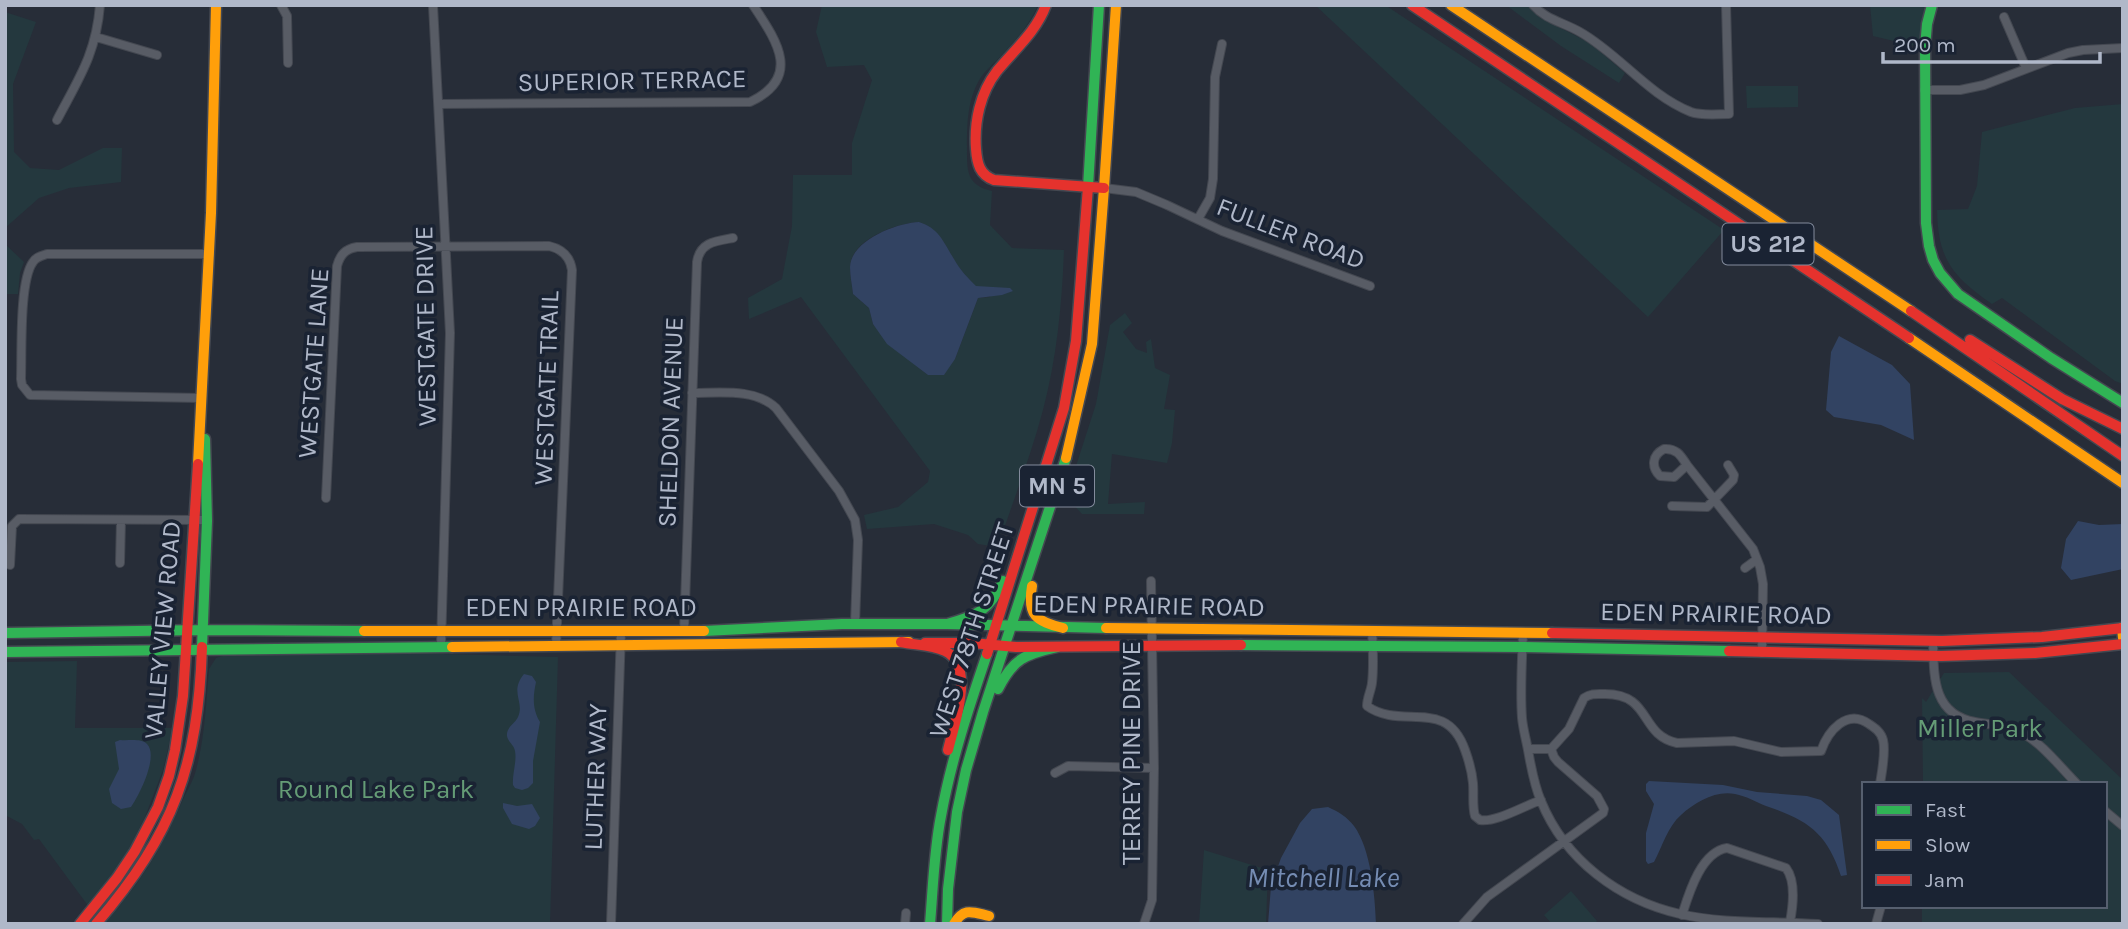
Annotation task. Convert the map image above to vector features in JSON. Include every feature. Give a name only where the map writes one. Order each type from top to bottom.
[{"type":"main road","name":"VALLEY VIEW ROAD","points":[[80,924],[135,853],[169,777],[180,724],[210,254],[216,5]]},
{"type":"main road","points":[[1046,5],[1033,31],[999,69],[985,90],[977,116],[978,164],[982,174],[994,180],[1104,188]]},
{"type":"main road","name":"MN 5","points":[[1088,187],[1099,5]]},
{"type":"main road","name":"MN 5","points":[[1104,188],[1116,5]]},
{"type":"main road","name":"US 212","points":[[1412,5],[2123,483]]},
{"type":"main road","name":"US 212","points":[[1451,5],[1882,292],[2123,457]]},
{"type":"main road","points":[[1932,5],[1926,33],[1924,90],[1927,240],[1935,265],[1953,291],[1971,305],[2073,373],[2123,402]]},
{"type":"main road","name":"WEST 78TH STREET","points":[[930,924],[941,816],[959,737],[1064,408],[1076,341],[1088,187]]},
{"type":"main road","name":"WEST 78TH STREET","points":[[947,924],[948,889],[957,812],[966,770],[1064,466],[1083,392],[1092,344],[1104,188]]},
{"type":"main road","points":[[1882,292],[1951,328],[2062,399],[2123,429]]},
{"type":"main road","name":"VALLEY VIEW ROAD","points":[[96,924],[122,895],[152,852],[167,824],[182,787],[197,720],[207,520],[202,398]]},
{"type":"main road","points":[[947,624],[981,613],[997,596],[1028,507],[1051,453]]},
{"type":"main road","points":[[1043,531],[1030,607],[1041,622],[1063,628]]},
{"type":"main road","name":"EDEN PRAIRIE ROAD","points":[[5,634],[202,629],[684,632],[855,624],[996,624],[1063,628],[1372,630],[1933,641],[2042,637],[2122,628]]},
{"type":"main road","points":[[2122,628],[2123,638]]},
{"type":"main road","points":[[901,642],[947,651],[959,662],[963,673],[939,794],[935,858]]},
{"type":"main road","name":"EDEN PRAIRIE ROAD","points":[[5,652],[901,642],[1057,647],[1522,647],[1933,656],[2035,653],[2123,644]]},
{"type":"main road","points":[[948,889],[974,767],[1002,680],[1013,664],[1023,656],[1057,647]]},
{"type":"main road","points":[[954,924],[959,915],[969,911],[989,916]]},
{"type":"street","points":[[57,120],[85,68],[96,37],[100,5]]},
{"type":"street","points":[[281,5],[287,16],[288,63]]},
{"type":"street","name":"WESTGATE DRIVE","points":[[433,5],[450,355],[441,646]]},
{"type":"street","name":"SUPERIOR TERRACE","points":[[439,104],[750,102],[769,90],[776,80],[781,58],[774,36],[753,5]]},
{"type":"street","points":[[1533,5],[1546,18],[1578,31],[1596,42],[1644,81],[1685,109],[1695,113],[1729,114],[1726,5]]},
{"type":"street","points":[[2004,17],[2025,68]]},
{"type":"street","points":[[96,37],[157,55]]},
{"type":"street","name":"FULLER ROAD","points":[[1198,219],[1210,198],[1213,179],[1215,77],[1222,44]]},
{"type":"street","points":[[1924,90],[1971,88],[2068,52],[2123,48]]},
{"type":"street","name":"FULLER ROAD","points":[[1104,188],[1136,192],[1222,231],[1370,286]]},
{"type":"street","name":"SHELDON AVENUE","points":[[684,632],[698,254],[708,243],[733,238]]},
{"type":"street","name":"WESTGATE TRAIL","points":[[446,247],[549,246],[562,250],[571,262],[556,646]]},
{"type":"street","name":"WESTGATE LANE","points":[[326,498],[339,259],[350,248],[357,247],[446,247]]},
{"type":"street","points":[[202,398],[30,395],[21,379],[24,290],[31,264],[38,257],[47,254],[210,254]]},
{"type":"street","points":[[692,393],[749,394],[767,400],[839,491],[855,520],[858,540],[855,624]]},
{"type":"street","points":[[1672,506],[1707,506],[1714,501],[1733,480],[1734,475],[1728,465]]},
{"type":"street","points":[[1687,466],[1753,549],[1763,584],[1762,653]]},
{"type":"street","points":[[10,565],[12,526],[19,519],[207,520]]},
{"type":"street","points":[[120,563],[121,520]]},
{"type":"street","points":[[1745,568],[1758,563]]},
{"type":"street","name":"TERREY PINE DRIVE","points":[[1144,924],[1152,900],[1154,768],[1151,582]]},
{"type":"street","points":[[1372,630],[1373,681],[1366,701],[1367,706],[1389,714],[1439,719],[1454,728],[1470,764],[1475,816],[1480,820],[1495,820],[1541,800]]},
{"type":"street","name":"LUTHER WAY","points":[[611,924],[621,632]]},
{"type":"street","points":[[1523,633],[1522,721],[1528,749],[1541,800],[1549,818],[1578,858],[1613,887],[1634,900],[1682,915],[1818,924]]},
{"type":"street","points":[[1933,641],[1937,689],[1940,698],[1952,712],[1965,720],[2021,732],[2075,782]]},
{"type":"street","points":[[1528,749],[1551,749],[1569,729],[1584,698],[1592,694],[1621,696],[1631,700],[1638,705],[1655,731],[1663,738],[1676,743],[1734,741],[1781,752],[1821,751],[1836,726],[1858,718],[1877,730],[1882,737],[1880,782]]},
{"type":"street","points":[[1463,924],[1487,897],[1600,817],[1604,809],[1597,796],[1558,762],[1551,749]]},
{"type":"street","points":[[1055,773],[1068,766],[1154,768]]},
{"type":"street","points":[[2107,813],[2123,826]]},
{"type":"street","points":[[1682,915],[1705,862],[1719,849],[1727,848],[1786,868],[1792,881],[1790,922]]},
{"type":"street","points":[[905,924],[906,913]]},
{"type":"green space","points":[[822,5],[1038,5],[1021,33],[981,77],[972,96],[967,125],[969,175],[979,186],[992,191],[990,225],[1012,248],[1064,250],[1058,330],[1043,410],[1006,523],[991,546],[978,544],[968,535],[934,524],[867,529],[864,515],[898,507],[928,482],[930,471],[801,297],[749,319],[748,298],[782,279],[792,226],[793,175],[852,175],[852,143],[872,80],[864,65],[827,67],[816,32]],"holes":[[[919,222],[940,237],[959,267],[976,287],[996,288],[990,297],[978,298],[955,359],[928,375],[873,324],[869,308],[853,294],[850,267],[858,248],[877,234],[910,223]]]},
{"type":"green space","points":[[1315,5],[1385,5],[1724,230],[1648,317]]},
{"type":"green space","points":[[1506,5],[1527,5],[1539,17],[1590,43],[1625,73],[1619,83],[1561,46]]},
{"type":"green space","points":[[1870,5],[1926,5],[1919,47],[1873,36]]},
{"type":"green space","points":[[5,12],[36,22],[13,84],[14,152],[30,168],[59,170],[103,148],[122,148],[121,182],[69,188],[39,198],[5,228]]},
{"type":"green space","points":[[1746,86],[1798,86],[1798,107],[1747,108]]},
{"type":"green space","points":[[2123,104],[2123,384],[2115,381],[2002,298],[1992,304],[1957,275],[1944,254],[1940,241],[1937,210],[1968,209],[1977,186],[1982,132],[2075,108]]},
{"type":"green space","points":[[5,244],[24,262],[18,294],[5,294]]},
{"type":"green space","points":[[1125,313],[1132,323],[1123,332],[1136,349],[1147,353],[1146,342],[1151,339],[1155,368],[1170,375],[1164,409],[1175,410],[1172,443],[1167,463],[1112,454],[1108,504],[1145,502],[1144,514],[1082,514],[1066,497],[1096,404],[1110,325]]},
{"type":"green space","name":"Round Lake Park","points":[[404,653],[558,657],[550,924],[102,924],[148,867],[193,779],[203,733],[209,669],[216,658],[226,655]]},
{"type":"green space","points":[[77,661],[75,728],[171,728],[172,731],[163,770],[145,817],[124,859],[89,907],[39,839],[34,840],[22,824],[5,815],[5,662]]},
{"type":"green space","name":"Miller Park","points":[[2009,672],[2123,780],[2123,924],[1922,924],[1922,908],[2107,908],[2107,782],[1923,782],[1922,698],[1926,702],[1944,673]]},
{"type":"green space","points":[[1204,850],[1268,870],[1266,924],[1199,924]]},
{"type":"green space","points":[[1571,891],[1597,921],[1594,924],[1552,924],[1544,915]]},
{"type":"water","points":[[919,222],[936,232],[959,267],[976,286],[1010,288],[1013,291],[978,298],[955,359],[944,375],[928,375],[887,344],[873,324],[869,308],[853,294],[850,267],[852,257],[858,249],[866,241],[888,230]]},
{"type":"water","points":[[1839,336],[1892,365],[1910,384],[1914,440],[1881,425],[1834,417],[1826,410],[1831,352]]},
{"type":"water","points":[[2078,521],[2099,525],[2123,524],[2123,569],[2071,580],[2061,568],[2066,539]]},
{"type":"water","points":[[524,674],[532,676],[536,682],[534,702],[540,722],[533,761],[533,783],[522,790],[513,785],[515,751],[507,736],[520,712],[517,692]]},
{"type":"water","points":[[115,742],[144,742],[151,757],[143,785],[134,802],[131,807],[121,809],[112,803],[109,789],[119,769]]},
{"type":"water","points":[[1649,781],[1723,785],[1821,800],[1839,815],[1847,875],[1841,876],[1829,849],[1814,830],[1804,823],[1747,798],[1728,793],[1706,798],[1681,815],[1669,831],[1654,862],[1648,864],[1646,833],[1654,804],[1646,791]]},
{"type":"water","points":[[503,803],[517,806],[532,804],[540,818],[535,826],[529,829],[512,824]]},
{"type":"water","name":"Mitchell Lake","points":[[1328,807],[1351,823],[1360,836],[1373,887],[1376,924],[1268,924],[1271,886],[1281,858],[1300,823],[1312,809]]},
{"type":"traffic: fast","points":[[1088,187],[1099,5]]},
{"type":"traffic: fast","points":[[1932,5],[1925,48],[1926,223],[1933,260],[1958,294],[2051,358],[2123,403]]},
{"type":"traffic: fast","points":[[202,647],[207,521],[205,439]]},
{"type":"traffic: fast","points":[[947,924],[948,889],[957,812],[966,770],[1066,458]]},
{"type":"traffic: fast","points":[[947,624],[981,610],[993,599],[1003,581]]},
{"type":"traffic: fast","points":[[704,631],[842,624],[1106,628]]},
{"type":"traffic: fast","points":[[5,633],[364,631]]},
{"type":"traffic: fast","points":[[1241,645],[1729,651]]},
{"type":"traffic: fast","points":[[5,652],[452,647]]},
{"type":"traffic: fast","points":[[998,689],[1009,671],[1021,659],[1057,647]]},
{"type":"traffic: fast","points":[[930,924],[937,843],[945,795],[987,654]]},
{"type":"traffic: slow","points":[[198,464],[211,213],[216,5]]},
{"type":"traffic: slow","points":[[1104,188],[1116,5]]},
{"type":"traffic: slow","points":[[1451,5],[1911,311]]},
{"type":"traffic: slow","points":[[1066,458],[1092,344],[1104,188]]},
{"type":"traffic: slow","points":[[1909,338],[2123,483]]},
{"type":"traffic: slow","points":[[1032,586],[1032,611],[1040,620],[1063,628]]},
{"type":"traffic: slow","points":[[1106,628],[1552,633]]},
{"type":"traffic: slow","points":[[2122,628],[2123,638]]},
{"type":"traffic: slow","points":[[364,631],[704,631]]},
{"type":"traffic: slow","points":[[452,647],[909,642]]},
{"type":"traffic: slow","points":[[954,924],[965,913],[989,916]]},
{"type":"traffic: jam","points":[[1046,5],[1031,32],[997,71],[986,89],[979,108],[976,129],[978,164],[982,172],[994,180],[1104,188]]},
{"type":"traffic: jam","points":[[1412,5],[1909,338]]},
{"type":"traffic: jam","points":[[987,654],[1064,408],[1076,341],[1088,187]]},
{"type":"traffic: jam","points":[[1911,311],[2123,456]]},
{"type":"traffic: jam","points":[[1970,340],[2062,399],[2123,429]]},
{"type":"traffic: jam","points":[[80,924],[135,851],[158,807],[169,776],[183,696],[198,464]]},
{"type":"traffic: jam","points":[[1552,633],[1942,641],[2042,637],[2123,628]]},
{"type":"traffic: jam","points":[[901,642],[945,651],[954,658],[959,669],[961,682],[958,711],[948,750]]},
{"type":"traffic: jam","points":[[925,643],[1016,647],[1241,645]]},
{"type":"traffic: jam","points":[[1729,651],[1941,656],[2035,653],[2123,644]]},
{"type":"traffic: jam","points":[[96,924],[145,859],[177,796],[195,728],[202,647]]}]
